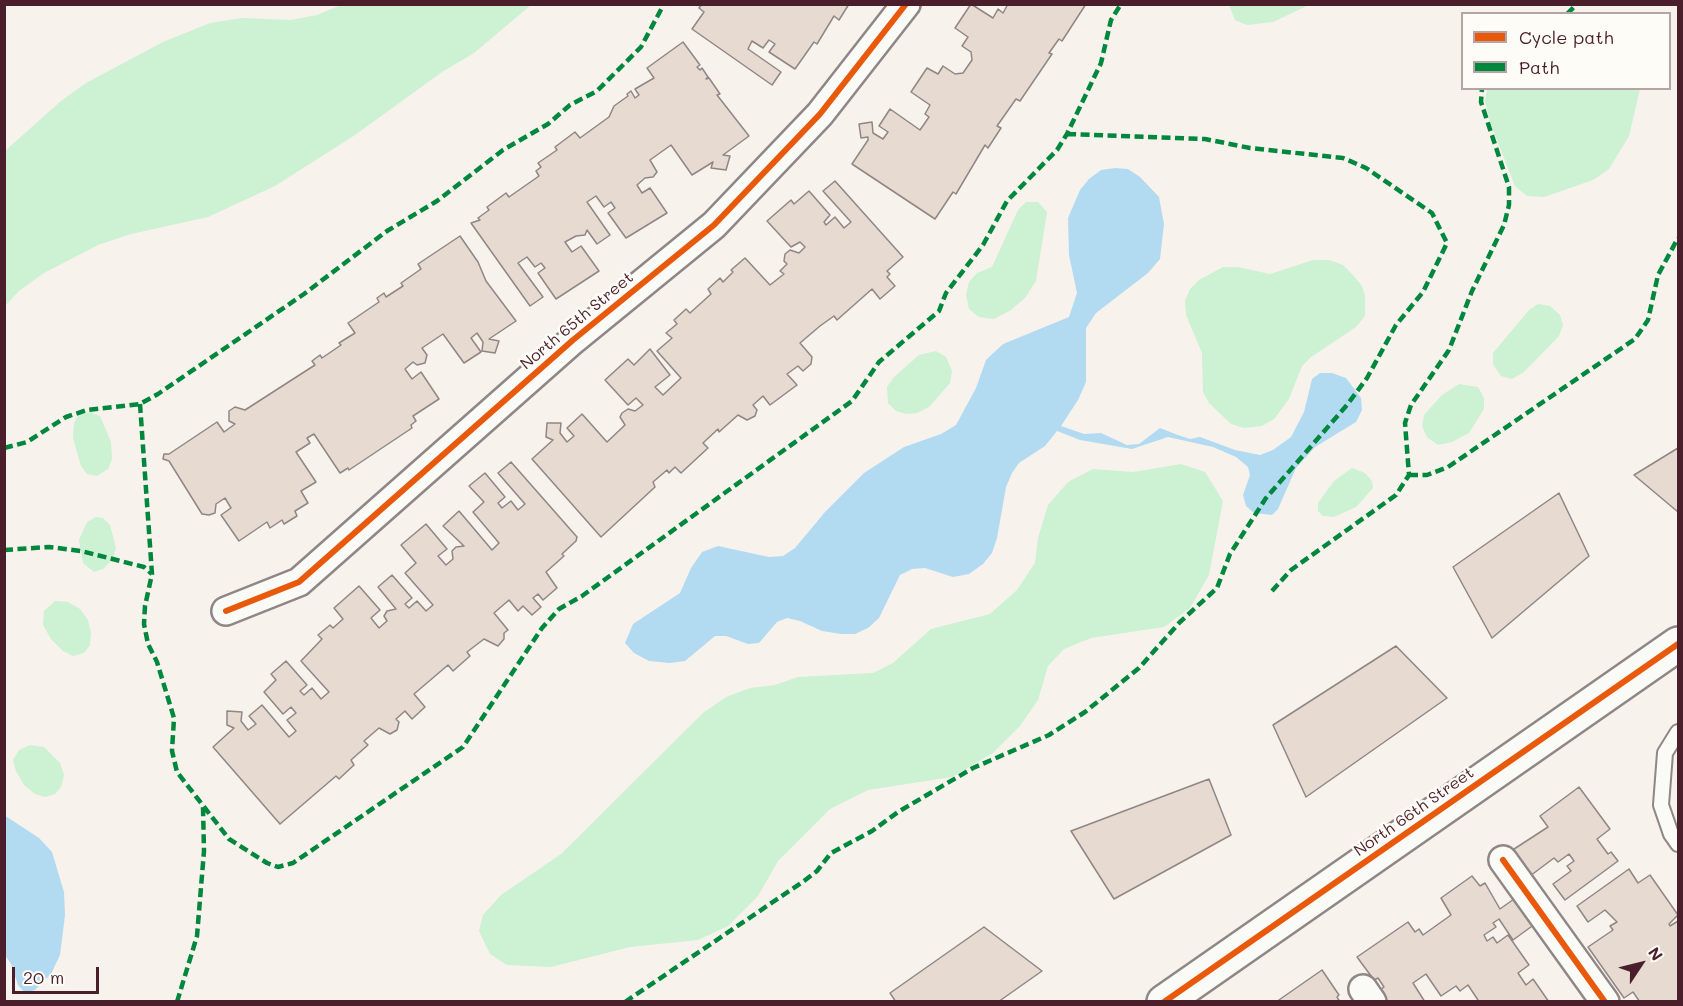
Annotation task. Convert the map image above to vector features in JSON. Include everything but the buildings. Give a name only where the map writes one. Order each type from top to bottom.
[{"type":"street","name":"North 65th Street","points":[[226,610],[299,582],[573,340],[714,225],[820,114],[906,4]]},
{"type":"street","name":"North 66th Street","points":[[1164,1002],[1678,644]]},
{"type":"street","points":[[1503,860],[1605,1002]]},
{"type":"lane","points":[[1678,732],[1665,753],[1661,805],[1671,834],[1678,844]]},
{"type":"green space","points":[[341,5],[531,5],[474,53],[442,72],[355,135],[275,186],[208,217],[131,234],[98,245],[44,273],[19,291],[5,306],[5,151],[61,101],[86,83],[163,42],[210,23],[242,18],[291,20],[317,15]]},
{"type":"green space","points":[[1229,5],[1309,5],[1273,22],[1247,25],[1235,20]]},
{"type":"green space","points":[[1487,90],[1640,90],[1629,136],[1609,169],[1593,180],[1544,197],[1527,196],[1515,186],[1490,122],[1485,101]]},
{"type":"green space","points":[[1026,202],[1038,202],[1047,212],[1036,281],[1025,298],[1011,310],[994,319],[979,317],[969,309],[966,295],[969,282],[977,273],[992,267],[1018,210]]},
{"type":"green space","points":[[1313,260],[1329,260],[1343,265],[1352,274],[1362,286],[1365,296],[1365,316],[1356,327],[1311,357],[1302,366],[1289,399],[1274,419],[1262,426],[1244,428],[1231,424],[1209,403],[1203,392],[1202,353],[1186,315],[1185,301],[1190,289],[1199,280],[1223,267],[1238,267],[1270,274]]},
{"type":"green space","points":[[1538,304],[1550,306],[1560,315],[1563,325],[1559,336],[1524,372],[1512,379],[1501,376],[1493,364],[1493,353],[1529,310]]},
{"type":"green space","points":[[936,351],[946,357],[952,371],[950,383],[929,407],[917,413],[906,414],[896,411],[888,403],[887,387],[894,377],[919,355]]},
{"type":"green space","points":[[1459,384],[1478,387],[1484,398],[1484,409],[1469,433],[1452,442],[1438,445],[1427,437],[1422,426],[1424,415],[1442,395]]},
{"type":"green space","points":[[90,412],[100,416],[111,442],[112,459],[108,469],[97,476],[87,474],[81,466],[73,438],[74,423],[79,414]]},
{"type":"green space","points":[[1181,464],[1205,472],[1223,501],[1209,575],[1190,608],[1164,627],[1091,638],[1064,649],[1048,666],[1038,700],[1020,726],[993,753],[952,777],[868,790],[830,809],[778,861],[758,896],[728,926],[698,940],[630,947],[551,967],[507,965],[490,954],[479,931],[483,915],[501,895],[561,854],[703,713],[726,697],[750,688],[775,685],[798,677],[873,673],[893,663],[931,629],[990,614],[1017,590],[1035,563],[1038,538],[1048,505],[1068,482],[1093,469],[1133,472]]},
{"type":"green space","points":[[1352,468],[1365,473],[1372,481],[1373,488],[1356,507],[1334,517],[1323,516],[1318,511],[1318,503],[1334,481]]},
{"type":"green space","points":[[96,517],[103,518],[110,525],[116,548],[112,560],[103,569],[94,572],[83,563],[79,540],[87,522]]},
{"type":"green space","points":[[55,601],[68,602],[80,609],[88,620],[91,633],[90,645],[84,653],[73,656],[63,651],[51,639],[43,625],[44,611]]},
{"type":"green space","points":[[30,745],[44,747],[60,763],[64,775],[61,787],[55,794],[45,797],[35,794],[24,785],[16,771],[13,760],[19,750]]},
{"type":"water","points":[[1128,169],[1140,177],[1159,197],[1164,224],[1160,259],[1148,273],[1096,313],[1086,328],[1086,382],[1078,400],[1061,426],[1084,434],[1101,433],[1127,445],[1139,444],[1160,428],[1190,439],[1200,437],[1235,450],[1260,455],[1273,450],[1291,437],[1304,412],[1312,379],[1320,373],[1332,373],[1346,378],[1361,398],[1362,410],[1356,422],[1315,447],[1296,468],[1278,509],[1272,515],[1254,513],[1246,506],[1243,495],[1250,475],[1248,467],[1236,457],[1213,447],[1168,437],[1132,449],[1080,440],[1057,431],[1045,446],[1019,463],[1012,473],[1006,487],[997,538],[992,553],[983,564],[969,574],[953,577],[925,568],[912,569],[900,575],[879,618],[868,628],[855,634],[841,634],[822,631],[787,618],[777,622],[759,643],[748,644],[726,636],[715,636],[685,661],[670,663],[649,661],[634,653],[625,643],[633,624],[680,593],[691,568],[702,552],[718,546],[769,557],[783,556],[795,548],[825,512],[864,473],[904,447],[941,434],[956,425],[976,388],[986,360],[1003,344],[1069,317],[1077,293],[1069,255],[1068,218],[1080,190],[1089,179],[1101,170]]},
{"type":"water","points":[[4,815],[39,838],[52,852],[64,892],[65,915],[60,955],[51,974],[35,990],[25,993],[18,985],[11,964],[5,955]]},
{"type":"marked path","points":[[4,448],[27,442],[66,417],[87,410],[140,404],[158,394],[304,294],[387,231],[437,201],[503,150],[548,124],[570,105],[597,91],[641,47],[664,4]]},
{"type":"marked path","points":[[140,404],[152,574],[145,606],[144,624],[148,644],[157,662],[174,718],[172,751],[177,772],[229,839],[267,863],[278,867],[293,863],[463,747],[542,628],[559,609],[582,596],[852,401],[879,362],[939,311],[946,293],[983,245],[1007,201],[1057,150],[1067,134],[1101,63],[1111,20],[1121,4]]},
{"type":"marked path","points":[[1569,12],[1577,4]]},
{"type":"marked path","points":[[1272,591],[1291,570],[1396,495],[1409,475],[1405,423],[1411,405],[1449,350],[1472,291],[1504,225],[1509,205],[1509,187],[1481,102],[1482,90]]},
{"type":"marked path","points":[[625,1002],[804,881],[817,871],[831,853],[872,831],[898,812],[973,768],[1049,735],[1085,712],[1139,668],[1180,622],[1217,588],[1230,554],[1266,498],[1347,405],[1367,378],[1396,325],[1423,292],[1447,243],[1432,213],[1366,168],[1343,158],[1250,148],[1205,139],[1067,134]]},
{"type":"marked path","points":[[1409,475],[1427,475],[1448,467],[1635,339],[1648,320],[1658,275],[1678,238]]},
{"type":"marked path","points":[[4,550],[49,547],[81,551],[144,567],[152,574]]},
{"type":"marked path","points":[[177,1002],[197,936],[204,851],[203,807]]},
{"type":"cycle path","points":[[226,611],[299,582],[573,340],[714,225],[820,114],[906,4]]},
{"type":"cycle path","points":[[1164,1002],[1678,644]]},
{"type":"cycle path","points":[[1503,860],[1605,1002]]}]
